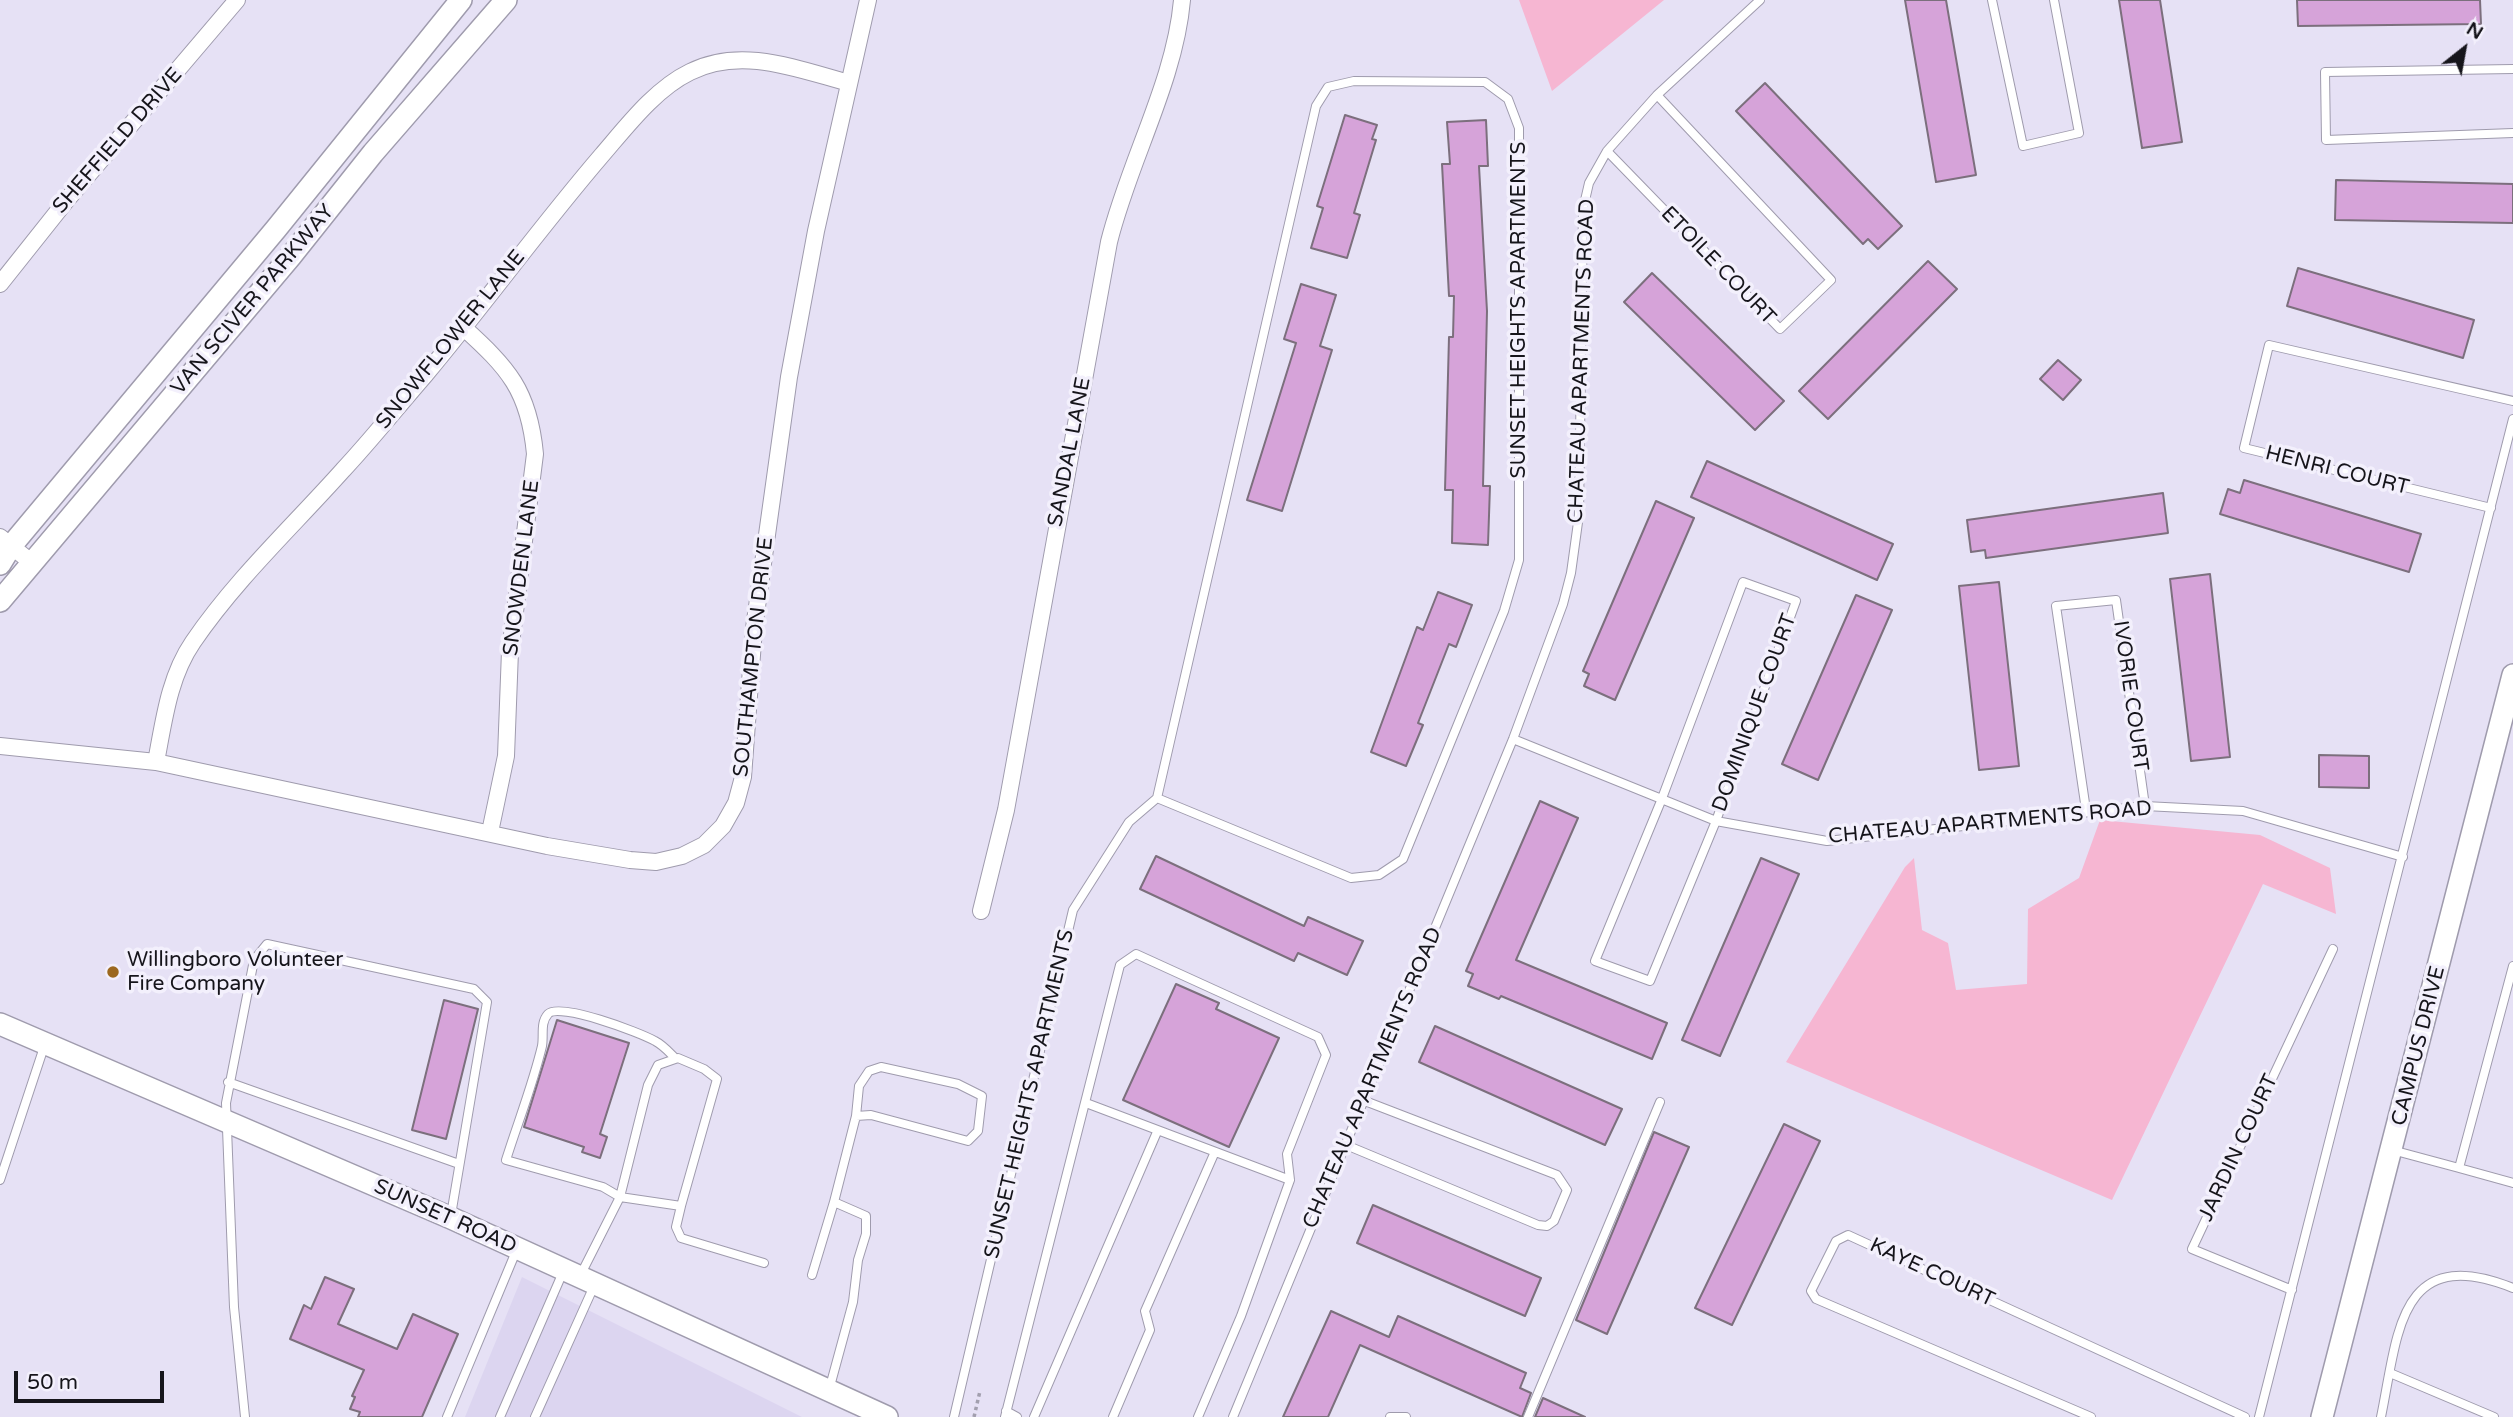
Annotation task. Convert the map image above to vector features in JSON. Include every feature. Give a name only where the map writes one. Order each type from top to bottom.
[{"type":"street","name":"SHEFFIELD DRIVE","points":[[0,284],[59,209],[237,0]]},
{"type":"street","name":"VAN SCIVER PARKWAY","points":[[4,549],[276,229],[461,0]]},
{"type":"street","name":"VAN SCIVER PARKWAY","points":[[0,601],[210,353],[373,153],[506,0]]},
{"type":"street","name":"SOUTHAMPTON DRIVE","points":[[0,746],[156,762],[547,846],[656,862],[682,856],[704,845],[723,827],[736,803],[743,777],[754,628],[786,399],[816,231],[868,0]]},
{"type":"street","name":"SANDAL LANE","points":[[981,911],[1001,832],[1109,242],[1124,186],[1164,81],[1177,33],[1182,0]]},
{"type":"street","name":"SNOWFLOWER LANE","points":[[156,762],[172,687],[192,643],[279,539],[349,464],[615,141],[647,106],[686,74],[707,63],[765,61],[849,83]]},
{"type":"street","name":"SNOWDEN LANE","points":[[463,327],[503,364],[515,381],[533,428],[535,454],[534,481],[519,566],[511,639],[506,756],[490,832]]},
{"type":"street","points":[[4,549],[31,562]]},
{"type":"street","name":"CAMPUS DRIVE","points":[[2322,1417],[2513,675]]},
{"type":"street","name":"SUNSET ROAD","points":[[0,1024],[451,1218],[887,1417]]},
{"type":"lane","name":"CHATEAU APARTMENTS ROAD","points":[[1233,1417],[1513,739],[1553,635],[1571,573],[1579,515],[1583,209],[1589,183],[1607,151],[1657,95],[1760,0]]},
{"type":"lane","points":[[1992,0],[2023,146],[2079,133],[2054,0]]},
{"type":"lane","points":[[2513,69],[2325,72],[2326,140],[2513,133]]},
{"type":"lane","name":"SUNSET HEIGHTS APARTMENTS","points":[[954,1417],[1073,910],[1129,822],[1157,797],[1316,106],[1328,87],[1354,81],[1485,82],[1508,99],[1519,128],[1518,560],[1504,611],[1403,859],[1379,875],[1351,878],[1157,797]]},
{"type":"lane","name":"ETOILE COURT","points":[[1607,151],[1780,329],[1831,280],[1657,95]]},
{"type":"lane","name":"HENRI COURT","points":[[2491,508],[2244,448],[2270,345],[2513,401]]},
{"type":"lane","points":[[2259,1417],[2513,419]]},
{"type":"lane","name":"DOMINIQUE COURT","points":[[1661,801],[1742,582],[1796,601],[1716,821]]},
{"type":"lane","name":"IVORIE COURT","points":[[2086,810],[2056,606],[2116,600],[2145,806]]},
{"type":"lane","name":"CHATEAU APARTMENTS ROAD","points":[[1513,739],[1716,821],[1827,841],[2086,810],[2145,806],[2243,810],[2403,857]]},
{"type":"lane","points":[[1661,801],[1595,961],[1650,981],[1716,821]]},
{"type":"lane","points":[[245,1417],[234,1307],[228,1082],[254,960],[267,944],[474,989],[487,1002],[451,1218]]},
{"type":"lane","name":"JARDIN COURT","points":[[2292,1290],[2192,1249],[2333,949]]},
{"type":"lane","points":[[1017,1417],[1005,1414],[1120,965],[1136,954],[1318,1037],[1326,1055],[1287,1154],[1290,1180],[1241,1316],[1198,1417]]},
{"type":"lane","points":[[2459,1168],[2513,966]]},
{"type":"lane","points":[[681,1206],[621,1197],[603,1186],[506,1160],[549,1012],[559,1009],[641,1034],[659,1042],[675,1058],[704,1069],[717,1079],[676,1227],[681,1238],[764,1263]]},
{"type":"lane","points":[[0,1180],[45,1044]]},
{"type":"lane","points":[[500,1417],[621,1197],[648,1085],[658,1065],[675,1058]]},
{"type":"lane","points":[[812,1275],[856,1116],[859,1086],[869,1071],[881,1067],[958,1084],[982,1096],[978,1131],[968,1141],[871,1115],[856,1116]]},
{"type":"lane","points":[[228,1082],[459,1164]]},
{"type":"lane","points":[[1346,1145],[1538,1225],[1547,1226],[1554,1220],[1567,1191],[1557,1175],[1365,1101]]},
{"type":"lane","points":[[1086,1102],[1214,1154],[1290,1180]]},
{"type":"lane","points":[[1528,1417],[1660,1102]]},
{"type":"lane","points":[[1034,1417],[1157,1132]]},
{"type":"lane","points":[[2392,1150],[2513,1183]]},
{"type":"lane","points":[[1114,1417],[1150,1330],[1145,1311],[1214,1154]]},
{"type":"lane","points":[[829,1390],[853,1302],[858,1260],[866,1234],[866,1216],[834,1202]]},
{"type":"lane","name":"KAYE COURT","points":[[2091,1417],[1816,1299],[1811,1291],[1836,1241],[1849,1235],[2245,1417]]},
{"type":"lane","points":[[447,1417],[517,1248]]},
{"type":"lane","points":[[2381,1417],[2400,1322],[2416,1296],[2439,1278],[2465,1276],[2494,1281],[2513,1289]]},
{"type":"lane","points":[[535,1417],[579,1277]]},
{"type":"lane","points":[[2390,1373],[2494,1417]]},
{"type":"lane","points":[[1390,1417],[1406,1417]]},
{"type":"path","points":[[974,1417],[980,1391]]},
{"type":"shaded area","points":[[1519,0],[1664,0],[1552,91]]},
{"type":"shaded area","points":[[2100,820],[2260,835],[2330,868],[2336,914],[2263,884],[2112,1200],[1786,1062],[1905,867],[1914,858],[1922,930],[1948,943],[1956,990],[2027,984],[2028,909],[2079,878]]},
{"type":"shaded area","points":[[522,1277],[802,1417],[465,1417]]},
{"type":"building","points":[[1905,0],[1946,0],[1976,175],[1936,182]]},
{"type":"building","points":[[2119,0],[2160,0],[2182,142],[2142,148]]},
{"type":"building","points":[[2297,0],[2480,0],[2481,24],[2298,26]]},
{"type":"building","points":[[1765,83],[1902,226],[1878,249],[1868,239],[1863,244],[1736,111]]},
{"type":"building","points":[[1345,115],[1377,125],[1372,139],[1376,140],[1354,213],[1360,215],[1347,258],[1311,248],[1323,208],[1317,206]]},
{"type":"building","points":[[1486,120],[1488,166],[1479,166],[1487,311],[1483,486],[1490,486],[1488,545],[1452,543],[1453,490],[1445,490],[1449,337],[1453,337],[1454,296],[1449,296],[1442,164],[1450,164],[1447,122]]},
{"type":"building","points":[[2336,180],[2513,184],[2513,223],[2335,220]]},
{"type":"building","points":[[1928,261],[1957,289],[1828,419],[1799,391]]},
{"type":"building","points":[[2298,268],[2474,320],[2463,358],[2287,306]]},
{"type":"building","points":[[1652,273],[1784,401],[1755,430],[1624,302]]},
{"type":"building","points":[[1301,284],[1336,295],[1320,346],[1332,350],[1282,511],[1247,500],[1296,343],[1284,339]]},
{"type":"building","points":[[2058,360],[2081,380],[2063,400],[2040,379]]},
{"type":"building","points":[[1707,461],[1893,544],[1877,580],[1691,497]]},
{"type":"building","points":[[2244,480],[2421,534],[2409,572],[2220,514],[2228,489],[2240,493]]},
{"type":"building","points":[[2163,493],[2168,533],[1986,558],[1985,550],[1971,552],[1967,520]]},
{"type":"building","points":[[1656,501],[1694,518],[1615,700],[1584,686],[1589,674],[1583,671]]},
{"type":"building","points":[[2210,574],[2230,757],[2191,761],[2170,579]]},
{"type":"building","points":[[1999,582],[2019,766],[1979,770],[1959,586]]},
{"type":"building","points":[[1438,592],[1472,605],[1456,647],[1449,644],[1418,723],[1423,725],[1406,766],[1371,752],[1417,627],[1423,630]]},
{"type":"building","points":[[1856,595],[1892,610],[1818,780],[1782,764]]},
{"type":"building","points":[[2319,755],[2369,756],[2369,788],[2319,787]]},
{"type":"building","points":[[1540,801],[1578,818],[1516,960],[1667,1023],[1652,1059],[1501,996],[1499,999],[1468,986],[1473,974],[1466,971]]},
{"type":"building","points":[[1156,856],[1304,926],[1308,917],[1363,941],[1347,975],[1298,953],[1294,961],[1140,889]]},
{"type":"building","points":[[1761,858],[1799,874],[1720,1056],[1682,1040]]},
{"type":"building","points":[[1176,984],[1219,1003],[1216,1009],[1279,1038],[1229,1147],[1123,1100]]},
{"type":"building","points":[[444,1000],[478,1009],[446,1139],[412,1130]]},
{"type":"building","points":[[557,1020],[629,1043],[600,1134],[607,1137],[600,1158],[582,1152],[584,1147],[524,1127]]},
{"type":"building","points":[[1435,1026],[1622,1109],[1605,1145],[1419,1062]]},
{"type":"building","points":[[1784,1124],[1820,1141],[1732,1325],[1695,1308]]},
{"type":"building","points":[[1654,1132],[1689,1147],[1607,1334],[1576,1320]]},
{"type":"building","points":[[1373,1205],[1541,1278],[1525,1316],[1357,1243]]},
{"type":"building","points":[[325,1277],[354,1289],[338,1324],[397,1349],[413,1314],[458,1334],[422,1417],[358,1417],[360,1412],[350,1409],[355,1397],[352,1396],[364,1370],[290,1339],[304,1305],[311,1309]]},
{"type":"building","points":[[1331,1311],[1389,1337],[1398,1316],[1526,1373],[1520,1388],[1531,1393],[1522,1417],[1360,1345],[1328,1417],[1283,1417]]},
{"type":"building","points":[[1543,1398],[1585,1417],[1535,1417]]},
{"type":"place","name":"Willingboro Volunteer Fire Company","points":[[113,972]]}]
